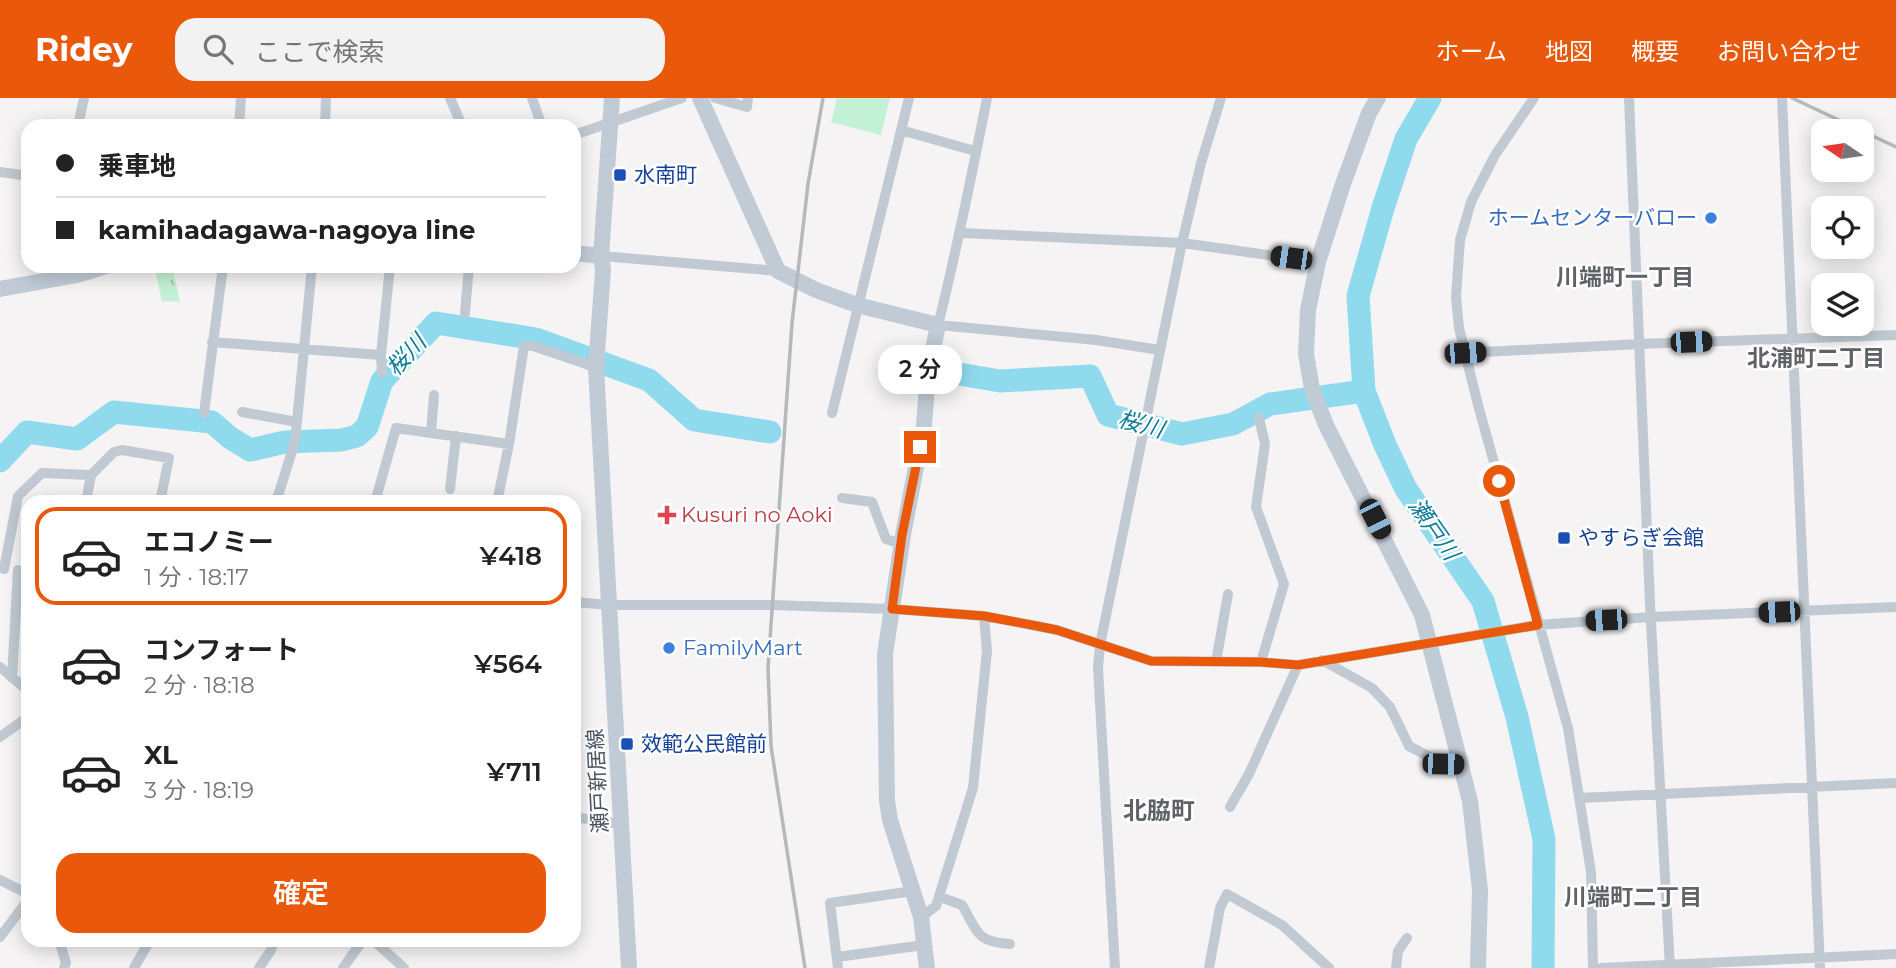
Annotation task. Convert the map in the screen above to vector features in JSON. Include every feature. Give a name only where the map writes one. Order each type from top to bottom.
[{"type":"street","points":[[80,119],[84,98]]},
{"type":"street","points":[[240,119],[241,98]]},
{"type":"street","points":[[325,119],[326,98]]},
{"type":"street","points":[[450,98],[459,119]]},
{"type":"street","points":[[532,98],[540,119]]},
{"type":"street","name":"瀬戸新居線","points":[[612,98],[596,367],[629,968]]},
{"type":"street","points":[[581,133],[682,98]]},
{"type":"street","points":[[700,98],[778,271]]},
{"type":"street","points":[[715,98],[747,107],[748,98]]},
{"type":"street","points":[[832,413],[909,98]]},
{"type":"street","points":[[927,968],[921,917],[890,820],[887,801],[885,654],[901,544],[924,425],[928,373],[961,233],[987,98]]},
{"type":"street","points":[[1115,968],[1098,667],[1100,645],[1147,427],[1182,243],[1201,163],[1221,98]]},
{"type":"street","points":[[1378,98],[1369,113],[1343,184],[1318,262],[1308,310],[1306,354],[1312,389],[1326,425],[1422,615],[1470,801],[1480,890],[1478,968]]},
{"type":"street","points":[[1534,98],[1495,155],[1481,181],[1462,232],[1456,298],[1465,353],[1532,626],[1568,728],[1591,872],[1593,968]]},
{"type":"street","points":[[1629,98],[1670,966]]},
{"type":"street","points":[[1782,98],[1820,963]]},
{"type":"street","points":[[901,130],[975,151]]},
{"type":"street","points":[[0,172],[21,175]]},
{"type":"street","points":[[961,233],[1182,243],[1318,262]]},
{"type":"street","points":[[581,254],[778,271],[816,290],[857,304],[938,325],[1096,340],[1160,350]]},
{"type":"street","points":[[0,289],[63,273]]},
{"type":"street","points":[[204,413],[222,273]]},
{"type":"street","points":[[278,495],[295,442],[311,273]]},
{"type":"street","points":[[382,373],[381,355],[389,273]]},
{"type":"street","points":[[465,313],[469,273]]},
{"type":"street","points":[[1465,353],[1896,335]]},
{"type":"street","points":[[212,342],[381,355]]},
{"type":"street","points":[[499,495],[524,346],[533,346],[596,367]]},
{"type":"street","points":[[431,433],[435,394]]},
{"type":"street","points":[[242,412],[297,422]]},
{"type":"street","points":[[1259,418],[1265,444],[1256,507],[1284,584],[1261,662]]},
{"type":"street","points":[[376,495],[396,428],[509,444]]},
{"type":"street","points":[[450,489],[457,436]]},
{"type":"street","points":[[87,495],[91,475],[114,452],[122,450],[169,458],[161,495]]},
{"type":"street","points":[[21,570],[2,569],[18,496],[42,473],[91,475]]},
{"type":"street","points":[[842,498],[872,502],[886,539],[901,544]]},
{"type":"street","points":[[12,678],[21,590]]},
{"type":"street","points":[[1216,662],[1228,594]]},
{"type":"street","points":[[581,602],[892,609],[984,616],[1057,630],[1151,661],[1298,665],[1532,626],[1652,617],[1896,607]]},
{"type":"street","points":[[921,917],[936,906],[940,897],[973,788],[987,652],[984,616]]},
{"type":"street","points":[[1322,660],[1372,688],[1390,707],[1409,747],[1443,764],[1461,764]]},
{"type":"street","points":[[1230,807],[1249,774],[1298,665]]},
{"type":"street","points":[[0,667],[21,685]]},
{"type":"street","points":[[0,737],[21,722]]},
{"type":"street","points":[[1580,798],[1896,783]]},
{"type":"street","points":[[581,818],[621,824]]},
{"type":"street","points":[[0,880],[21,890]]},
{"type":"street","points":[[913,891],[830,903],[838,962],[925,946]]},
{"type":"street","points":[[1209,968],[1220,908],[1227,894],[1282,925],[1329,968]]},
{"type":"street","points":[[940,897],[962,905],[981,937],[992,943],[1010,944]]},
{"type":"street","points":[[0,937],[21,909]]},
{"type":"street","points":[[1396,968],[1398,951],[1407,938]]},
{"type":"street","points":[[61,947],[66,963],[64,968]]},
{"type":"street","points":[[134,968],[146,947]]},
{"type":"street","points":[[259,968],[272,947]]},
{"type":"street","points":[[343,968],[358,947]]},
{"type":"street","points":[[381,947],[404,968]]},
{"type":"street","points":[[1601,968],[1820,963],[1896,954]]},
{"type":"street","points":[[1310,968],[1319,958]]},
{"type":"green space","points":[[837,98],[890,98],[881,135],[831,122]]},
{"type":"green space","points":[[156,273],[174,273],[180,302],[162,301]]},
{"type":"waterway","name":"瀬戸川","points":[[1430,98],[1406,139],[1358,296],[1364,391],[1406,489],[1483,601],[1517,717],[1544,839],[1543,968]]},
{"type":"waterway","name":"桜川","points":[[0,461],[27,432],[77,439],[114,412],[212,422],[250,450],[285,442],[342,440],[357,436],[367,427],[382,381],[436,323],[536,339],[649,380],[694,420],[770,432]]},
{"type":"waterway","name":"桜川","points":[[936,374],[953,373],[1000,381],[1090,376],[1108,415],[1182,434],[1233,424],[1270,404],[1364,391]]},
{"type":"railway","points":[[805,968],[771,746],[768,668],[792,323],[808,184],[823,98]]},
{"type":"railway","points":[[1792,98],[1896,147]]},
{"type":"place","name":"水南町","points":[[620,175]]},
{"type":"place","name":"ホームセンターバロー","points":[[1711,218]]},
{"type":"place","name":"Kusuri no Aoki","points":[[667,515]]},
{"type":"place","name":"やすらぎ会館","points":[[1564,538]]},
{"type":"place","name":"FamilyMart","points":[[669,648]]},
{"type":"place","name":"效範公民館前","points":[[627,744]]},
{"type":"district","name":"川端町一丁目","points":[[1625,277]]},
{"type":"district","name":"北浦町二丁目","points":[[1816,358]]},
{"type":"district","name":"北脇町","points":[[1159,811]]},
{"type":"district","name":"川端町二丁目","points":[[1633,897]]},
{"type":"route","points":[[920,447],[902,535],[892,609],[984,616],[1057,630],[1151,661],[1176,663],[1261,662],[1298,665],[1538,625],[1499,481]]}]
